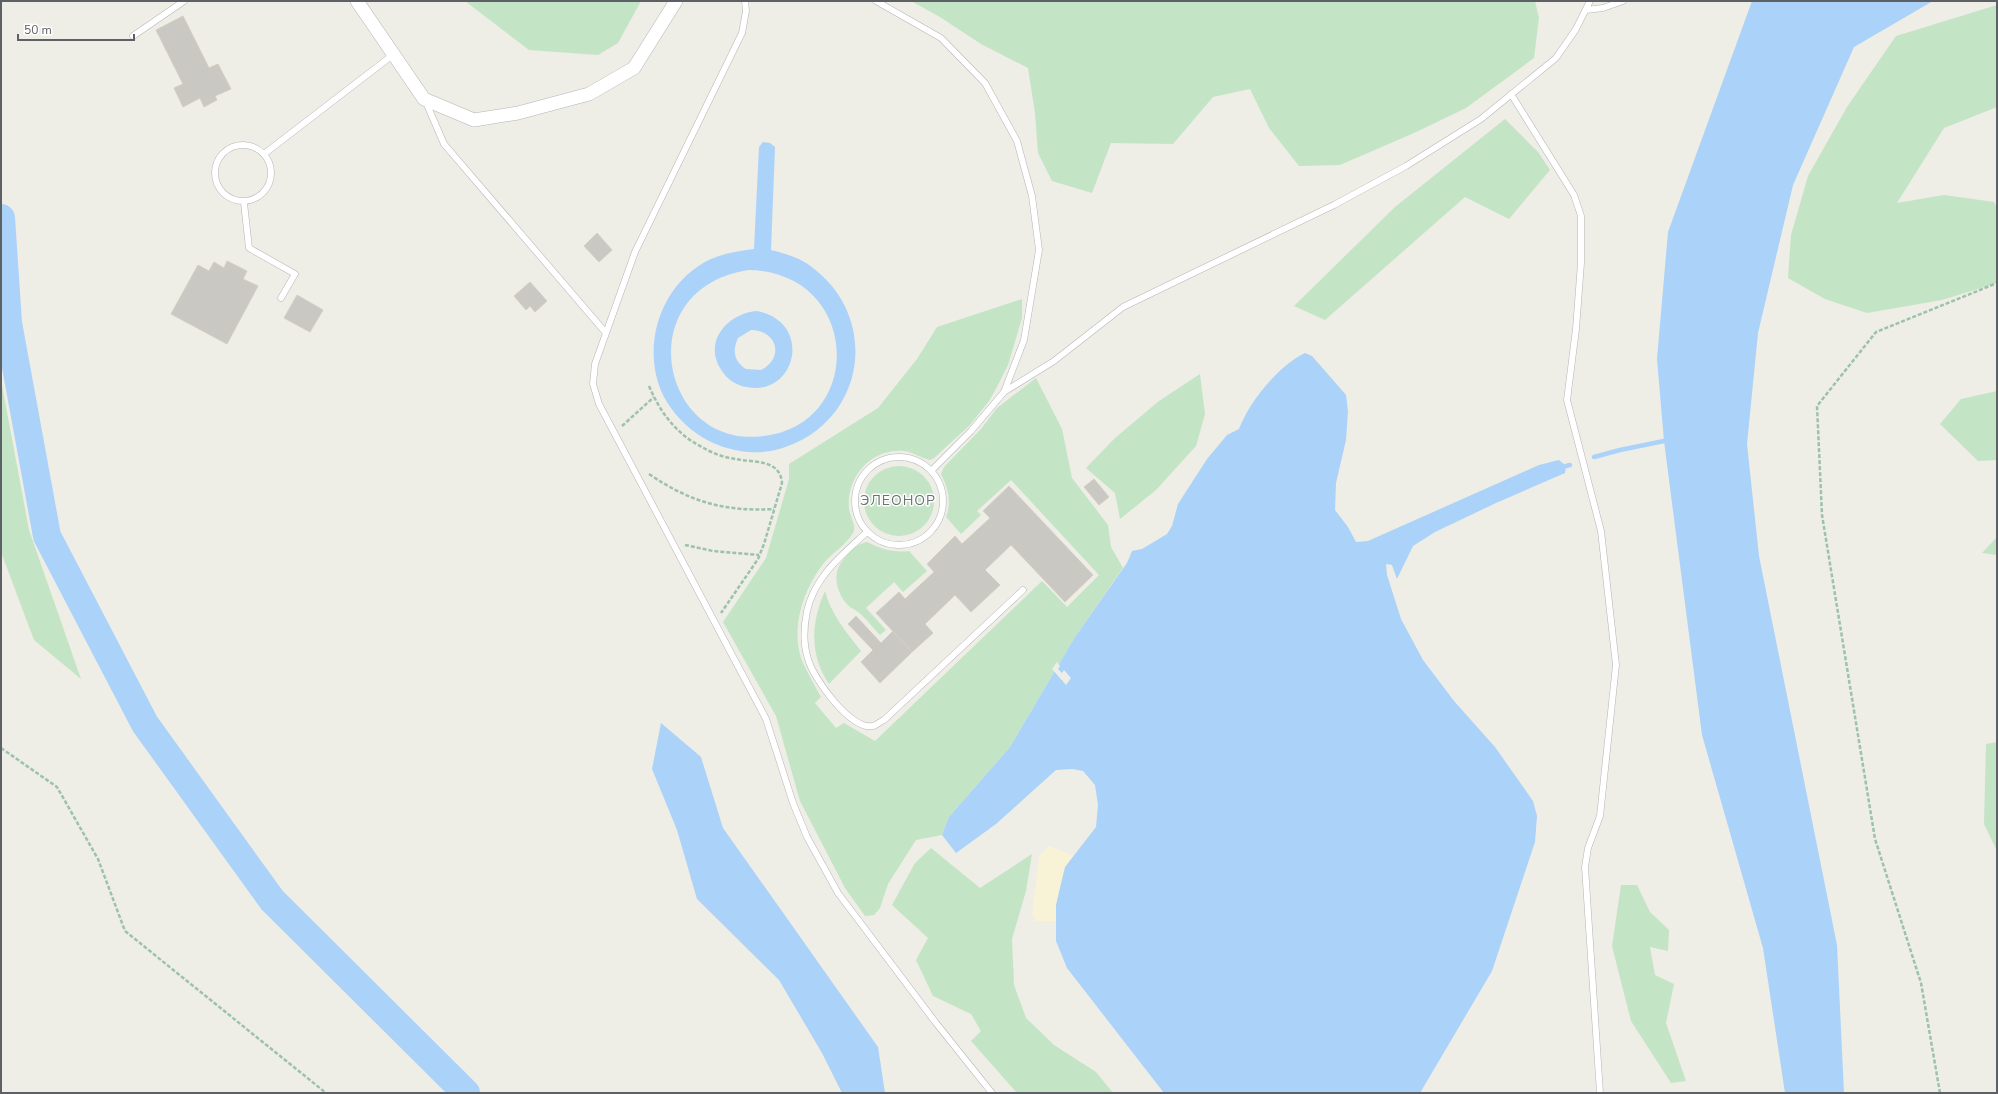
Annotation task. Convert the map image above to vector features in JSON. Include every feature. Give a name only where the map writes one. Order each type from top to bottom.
[{"type":"street","points":[[357,1],[424,99],[474,120],[518,113],[589,94],[634,68],[676,1]]},
{"type":"lane","points":[[133,36],[184,1]]},
{"type":"lane","points":[[745,1],[746,11],[742,33],[635,252],[594,364],[593,384],[599,404],[766,719],[793,803],[807,836],[838,893],[936,1023],[992,1093]]},
{"type":"lane","points":[[876,1],[941,38],[985,83],[1017,141],[1032,196],[1039,250],[1024,340],[1004,392]]},
{"type":"lane","points":[[932,470],[971,431],[1004,392],[1054,360],[1123,307],[1334,205],[1386,176],[1481,119],[1556,58],[1576,29],[1590,1]]},
{"type":"lane","points":[[1586,10],[1603,8],[1623,1]]},
{"type":"lane","points":[[264,154],[394,54]]},
{"type":"lane","points":[[1511,94],[1574,196],[1581,216],[1576,329],[1567,400],[1601,531],[1616,665],[1600,816],[1588,848],[1585,867],[1600,1093]]},
{"type":"lane","points":[[424,99],[444,144],[606,333]]},
{"type":"lane","points":[[239,145],[253,147],[264,154],[269,162],[271,172],[270,181],[266,190],[259,196],[244,203],[232,199],[218,188],[215,179],[215,170],[217,161],[223,153],[230,148],[239,145]]},
{"type":"lane","points":[[244,203],[249,248],[295,274],[281,298]]},
{"type":"lane","points":[[904,456],[919,461],[932,470],[940,481],[944,509],[939,522],[930,533],[919,541],[905,546],[891,545],[878,541],[867,532],[858,519],[854,504],[856,489],[863,475],[874,464],[888,458],[904,456]]},
{"type":"lane","points":[[867,532],[829,567],[818,584],[807,612],[805,631],[805,647],[814,675],[826,691],[842,708],[854,720],[863,725],[873,726],[884,720],[1023,590]]},
{"type":"path","points":[[1940,1093],[1921,983],[1875,839],[1822,515],[1817,406],[1876,332],[1997,282]]},
{"type":"path","points":[[649,386],[669,422],[701,447],[736,459],[767,463],[777,469],[782,476],[782,483],[759,555],[715,621]]},
{"type":"path","points":[[614,433],[654,397]]},
{"type":"path","points":[[646,473],[665,485],[689,497],[716,506],[746,510],[774,509]]},
{"type":"path","points":[[672,541],[713,551],[759,555]]},
{"type":"path","points":[[1,748],[57,787],[98,859],[125,932],[326,1093]]},
{"type":"green space","points":[[465,1],[641,1],[618,43],[598,55],[529,50]]},
{"type":"green space","points":[[911,1],[1535,1],[1539,18],[1534,58],[1466,108],[1414,133],[1340,165],[1299,166],[1269,128],[1250,89],[1213,97],[1173,144],[1111,143],[1092,193],[1052,181],[1038,153],[1035,113],[1028,68],[981,44],[940,17]]},
{"type":"green space","points":[[1997,5],[1997,107],[1944,128],[1897,203],[1944,195],[1994,202],[1997,207],[1997,281],[1994,284],[1942,300],[1867,313],[1825,299],[1788,278],[1791,235],[1808,176],[1847,107],[1896,36]]},
{"type":"green space","points":[[1505,119],[1538,152],[1550,170],[1509,219],[1465,197],[1325,320],[1294,306],[1395,207]]},
{"type":"green space","points":[[1022,299],[1022,318],[1008,365],[989,401],[970,425],[930,460],[904,451],[892,451],[881,454],[871,460],[856,476],[849,497],[849,509],[854,524],[853,533],[847,541],[823,564],[816,574],[801,608],[798,646],[801,658],[821,697],[815,703],[836,728],[844,723],[875,741],[1042,581],[1067,607],[1099,575],[1011,480],[977,511],[981,515],[961,534],[946,517],[949,500],[946,485],[941,474],[944,467],[981,429],[997,408],[1036,378],[1062,429],[1072,478],[1108,525],[1111,547],[1123,568],[1075,637],[1010,747],[949,817],[942,835],[916,840],[888,884],[880,908],[874,915],[865,916],[845,888],[800,801],[776,716],[723,622],[766,558],[789,479],[789,464],[878,408],[917,359],[937,327]]},
{"type":"green space","points":[[1200,374],[1205,414],[1196,446],[1156,490],[1120,519],[1115,493],[1086,468],[1115,438],[1159,401]]},
{"type":"green space","points":[[1,380],[29,530],[81,679],[34,640],[1,552]]},
{"type":"green space","points":[[1997,391],[1997,460],[1978,461],[1940,424],[1961,399]]},
{"type":"green space","points":[[899,466],[912,469],[924,476],[931,488],[934,501],[931,514],[924,526],[912,533],[899,536],[886,533],[874,526],[867,514],[864,501],[867,488],[874,476],[886,469]]},
{"type":"green space","points":[[1997,537],[1997,555],[1982,553]]},
{"type":"green space","points":[[867,542],[887,550],[909,551],[927,571],[903,592],[894,582],[866,608],[886,630],[880,635],[861,614],[850,607],[842,598],[836,580],[841,563],[854,548]]},
{"type":"green space","points":[[825,591],[835,615],[861,651],[829,684],[818,661],[814,638],[817,614]]},
{"type":"green space","points":[[1997,742],[1997,851],[1984,824],[1986,744]]},
{"type":"green space","points":[[931,848],[980,888],[1032,854],[1026,891],[1012,939],[1014,985],[1026,1018],[1054,1045],[1096,1072],[1113,1093],[1017,1093],[971,1041],[981,1031],[971,1014],[933,996],[916,960],[928,938],[892,905],[915,863]]},
{"type":"green space","points":[[1621,885],[1637,885],[1650,912],[1669,930],[1668,951],[1650,947],[1655,975],[1674,984],[1666,1023],[1686,1081],[1671,1083],[1631,1021],[1612,946]]},
{"type":"sand","points":[[1049,846],[1074,856],[1062,879],[1057,904],[1056,921],[1035,921],[1032,914],[1039,856]]},
{"type":"water","points":[[1752,1],[1933,1],[1854,47],[1793,185],[1758,333],[1747,444],[1759,556],[1837,945],[1844,1093],[1785,1093],[1763,948],[1702,735],[1664,441],[1657,359],[1668,232]]},
{"type":"water","points":[[763,142],[770,143],[775,147],[771,250],[793,257],[813,268],[834,289],[848,313],[855,339],[854,365],[848,390],[834,413],[814,432],[788,446],[773,451],[750,452],[717,445],[699,435],[683,422],[664,397],[657,378],[654,358],[655,337],[659,318],[679,283],[694,269],[711,259],[737,251],[754,249],[759,147]],"holes":[[[748,270],[785,277],[812,295],[829,320],[837,348],[834,378],[821,405],[797,425],[764,436],[729,434],[701,419],[682,395],[672,365],[673,335],[685,306],[710,283]]]},
{"type":"water","points":[[757,311],[775,318],[786,329],[792,343],[792,357],[787,370],[777,381],[764,387],[747,387],[736,384],[724,374],[717,360],[715,350],[716,340],[721,331],[727,323],[746,313]],"holes":[[[751,330],[760,331],[772,339],[775,346],[773,359],[769,365],[761,370],[746,369],[739,363],[735,355],[736,343],[738,338]]]},
{"type":"water","points":[[1305,353],[1312,356],[1346,395],[1348,411],[1346,440],[1336,483],[1335,510],[1348,527],[1356,542],[1368,541],[1539,465],[1559,460],[1566,466],[1565,473],[1435,532],[1413,546],[1397,579],[1392,565],[1386,564],[1387,575],[1401,619],[1423,660],[1454,701],[1495,747],[1533,801],[1537,816],[1535,842],[1492,971],[1420,1093],[1164,1093],[1067,968],[1056,941],[1056,905],[1065,867],[1096,827],[1098,805],[1095,785],[1083,771],[1072,769],[1056,770],[996,824],[956,853],[942,835],[949,817],[1010,747],[1075,637],[1127,563],[1132,551],[1142,549],[1167,534],[1172,526],[1178,504],[1207,459],[1227,435],[1239,429],[1257,397],[1275,376],[1295,359]]},
{"type":"water","points":[[661,723],[701,757],[723,828],[878,1047],[885,1093],[842,1093],[822,1053],[779,980],[697,899],[677,830],[652,769]]},
{"type":"pier","points":[[1057,662],[1060,666],[1058,669],[1062,673],[1064,670],[1071,678],[1066,685],[1052,669]]},
{"type":"building","points":[[183,16],[209,68],[218,64],[231,89],[215,96],[217,100],[204,107],[200,98],[183,107],[174,88],[183,84],[156,30]]},
{"type":"building","points":[[597,233],[612,250],[599,262],[584,246]]},
{"type":"building","points":[[227,261],[247,271],[243,279],[258,286],[227,344],[171,314],[198,265],[209,271],[214,262],[224,268]]},
{"type":"building","points":[[530,282],[547,301],[535,312],[530,306],[526,310],[514,296]]},
{"type":"building","points":[[297,295],[323,310],[310,332],[284,318]]},
{"type":"building","points":[[1094,479],[1109,497],[1099,505],[1084,487]]},
{"type":"building","points":[[1009,486],[1093,575],[1065,602],[1011,545],[985,570],[1000,585],[971,612],[955,595],[925,624],[933,633],[912,652],[876,613],[899,592],[905,599],[934,572],[927,564],[955,536],[962,544],[990,518],[983,511]]},
{"type":"building","points":[[856,616],[881,643],[893,631],[912,652],[880,683],[861,662],[873,650],[848,624]]},
{"type":"waterway","points":[[1,218],[8,323],[47,536],[145,724],[272,900],[466,1093]]},
{"type":"waterway","points":[[1594,457],[1669,440]]},
{"type":"waterway","points":[[1566,466],[1570,465]]},
{"type":"district","name":"ЭЛЕОНОР","points":[[898,500]]}]
